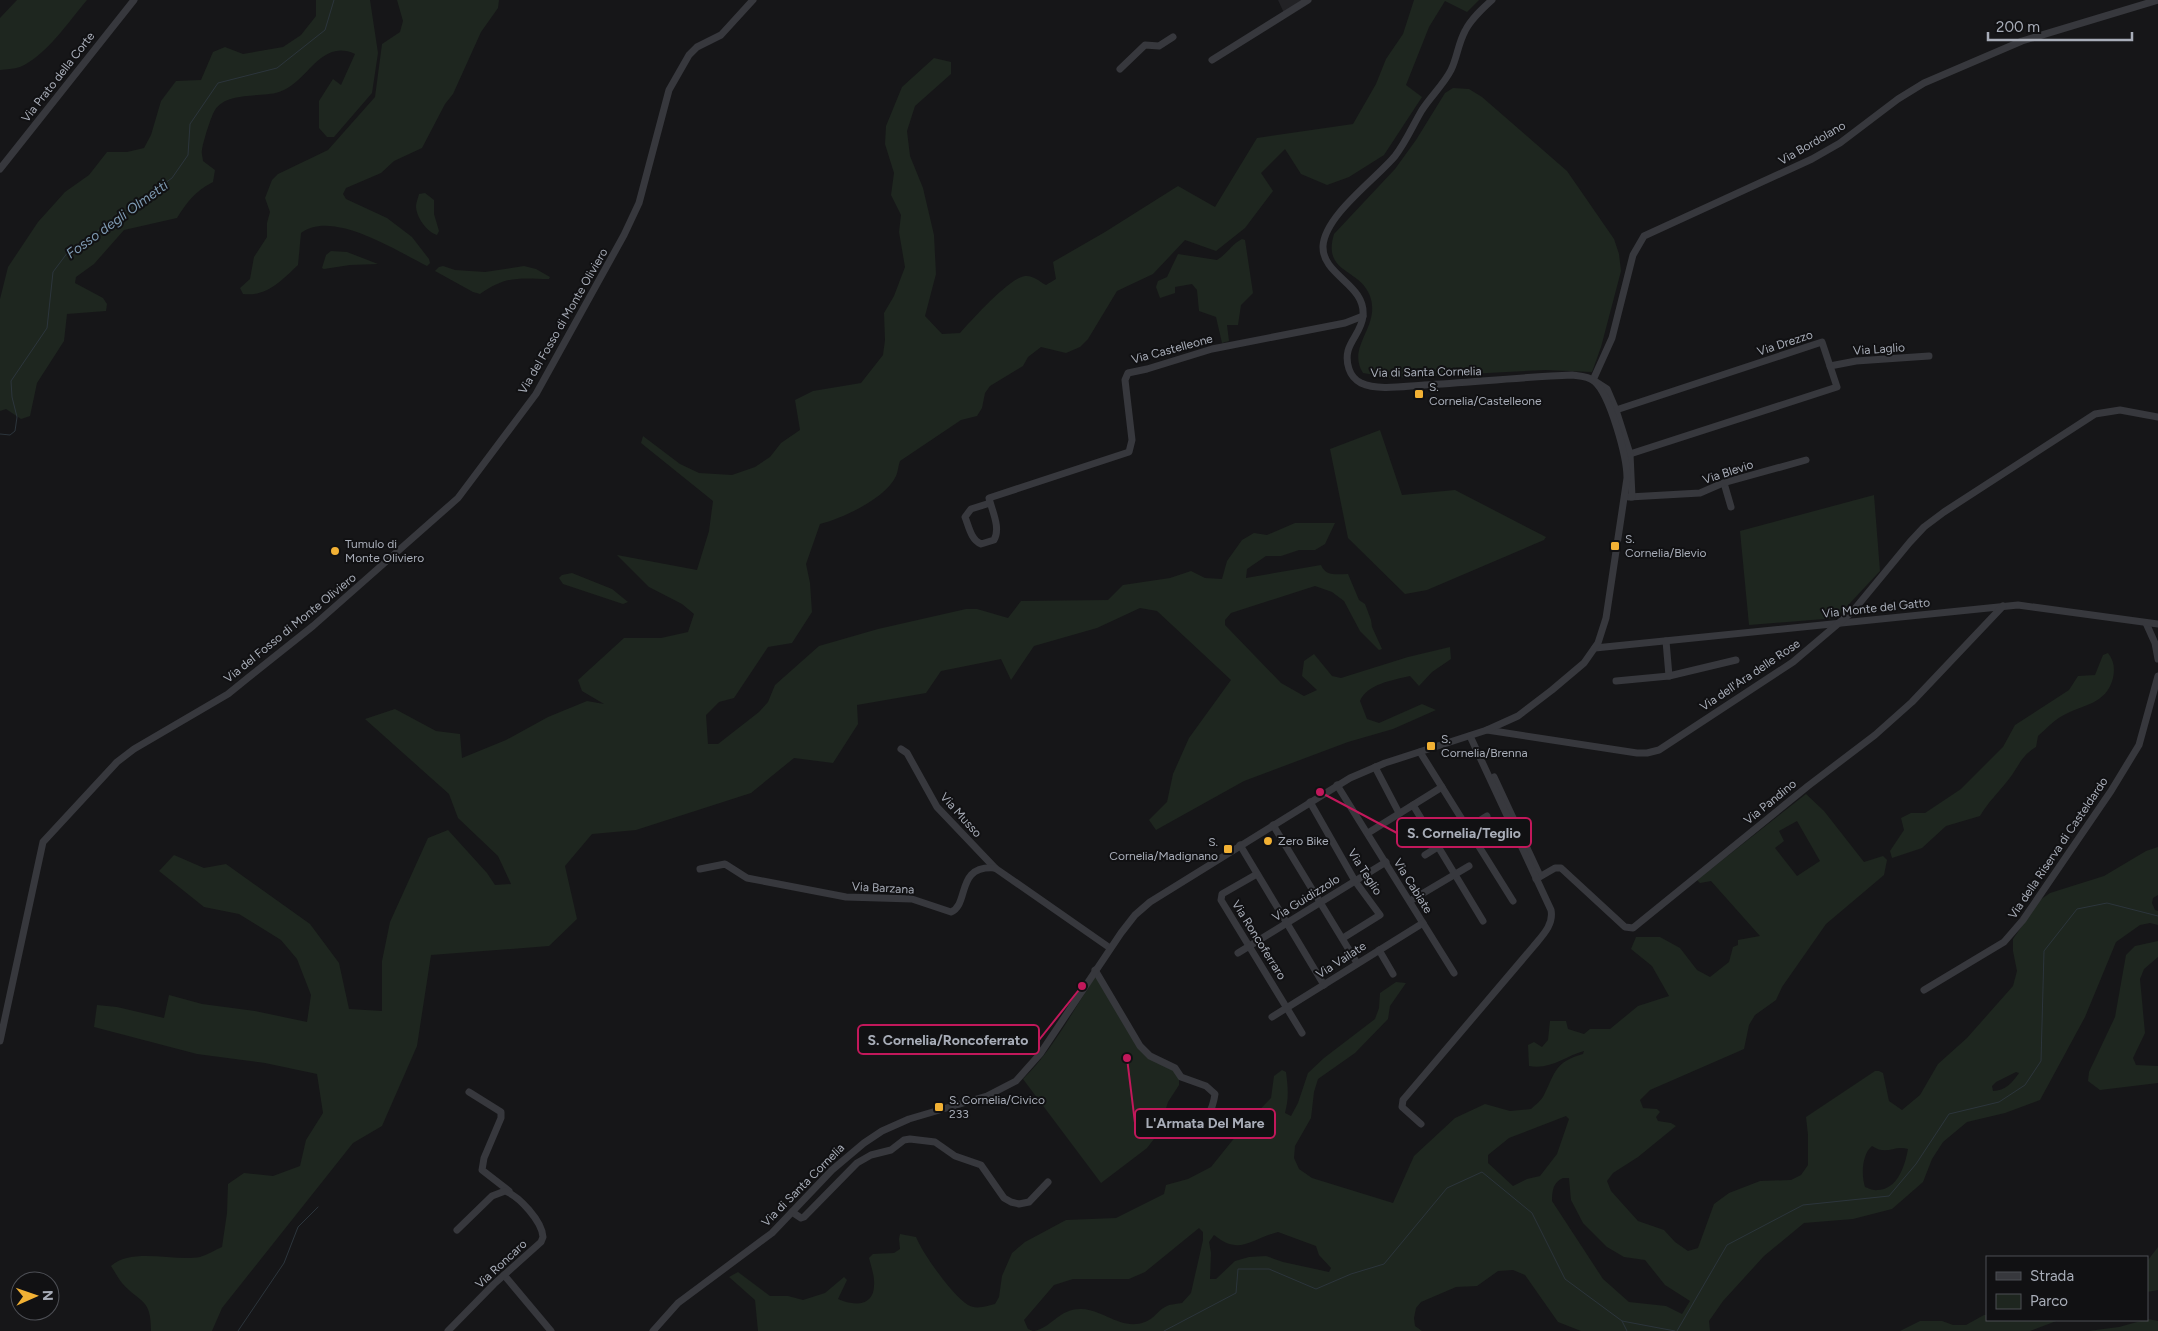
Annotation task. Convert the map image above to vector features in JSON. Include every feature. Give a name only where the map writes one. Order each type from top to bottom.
[{"type":"street","name":"Via Prato della Corte","points":[[0,169],[134,0]]},
{"type":"street","name":"Via del Fosso di Monte Oliviero","points":[[0,1042],[43,842],[117,762],[134,749],[228,694],[250,677],[313,626],[458,498],[536,394],[624,235],[639,203],[670,90],[689,55],[697,47],[721,35],[753,0]]},
{"type":"street","points":[[1212,60],[1308,0]]},
{"type":"street","points":[[1363,316],[1362,303],[1357,294],[1335,271],[1325,257],[1326,235],[1353,197],[1392,159],[1401,147],[1422,111],[1450,71],[1467,27],[1492,0]]},
{"type":"street","name":"Via Bordolano","points":[[1592,380],[1612,338],[1638,243],[1646,234],[1755,187],[1812,159],[1840,143],[1898,99],[1924,83],[2022,41],[2158,0]]},
{"type":"street","points":[[1120,69],[1145,45],[1159,46],[1173,37]]},
{"type":"street","name":"Via di Santa Cornelia","points":[[653,1331],[678,1303],[752,1249],[792,1212],[850,1153],[882,1132],[923,1114],[987,1096],[1016,1081],[1040,1054],[1130,920],[1150,902],[1337,785],[1375,767],[1487,730],[1518,716],[1584,663],[1595,648],[1606,618],[1629,497],[1630,454],[1607,389],[1592,380],[1572,375],[1451,384],[1368,385],[1353,377],[1348,368],[1347,356],[1350,343],[1360,326],[1363,316]]},
{"type":"street","name":"Via Castelleone","points":[[990,503],[971,509],[965,516],[973,536],[981,544],[994,540],[997,535],[989,498],[1128,452],[1132,443],[1125,379],[1128,373],[1212,349],[1345,323],[1363,316]]},
{"type":"street","name":"Via Drezzo","points":[[1616,410],[1822,342],[1837,386],[1630,454]]},
{"type":"street","name":"Via Laglio","points":[[1830,366],[1862,360],[1929,356]]},
{"type":"street","name":"Via di Santa Cornelia","points":[[1592,380],[1607,402],[1624,454],[1629,497]]},
{"type":"street","name":"Via dell'Ara delle Rose","points":[[1487,730],[1638,753],[1653,752],[1793,662],[1860,604],[1924,527],[2085,420],[2102,412],[2120,410],[2158,417]]},
{"type":"street","name":"Via Blevio","points":[[1629,497],[1694,494],[1724,483],[1806,460]]},
{"type":"street","points":[[1724,483],[1731,507]]},
{"type":"street","name":"Via Monte del Gatto","points":[[1595,648],[2003,606],[2033,606],[2062,612],[2158,624]]},
{"type":"street","name":"Via Pandino","points":[[1538,878],[1555,868],[1561,868],[1625,927],[1633,928],[1808,786],[1875,735],[1912,702],[2003,606]]},
{"type":"street","points":[[2146,623],[2152,636],[2158,659]]},
{"type":"street","points":[[1666,641],[1670,676]]},
{"type":"street","points":[[1616,681],[1670,676],[1736,660]]},
{"type":"street","name":"Via della Riserva di Casteldardo","points":[[1924,990],[2004,942],[2023,920],[2112,791],[2139,744],[2158,676]]},
{"type":"street","points":[[1421,1124],[1402,1106],[1403,1100],[1534,947],[1550,924],[1551,910],[1538,878],[1472,735]]},
{"type":"street","name":"Via Musso","points":[[901,749],[907,753],[936,807],[995,868]]},
{"type":"street","points":[[1420,752],[1513,901]]},
{"type":"street","points":[[1375,767],[1399,813]]},
{"type":"street","name":"Via Cabiate","points":[[1337,785],[1454,973]]},
{"type":"street","points":[[1368,833],[1442,787]]},
{"type":"street","name":"Via Teglio","points":[[1310,802],[1355,880],[1380,915],[1342,938]]},
{"type":"street","points":[[1413,805],[1483,921]]},
{"type":"street","points":[[1426,855],[1487,816]]},
{"type":"street","points":[[1273,825],[1357,963]]},
{"type":"street","points":[[1240,846],[1324,985]]},
{"type":"street","name":"Via Guidizzolo","points":[[1238,953],[1386,862]]},
{"type":"street","name":"Via Barzana","points":[[700,869],[725,864],[745,877],[846,897],[912,899],[951,912],[957,908],[968,879],[973,874],[986,868],[995,868]]},
{"type":"street","points":[[1410,901],[1469,866]]},
{"type":"street","points":[[995,868],[1110,948]]},
{"type":"street","name":"Via Roncoferraro","points":[[1257,874],[1220,897],[1302,1033]]},
{"type":"street","name":"Via Vailate","points":[[1272,1017],[1423,923]]},
{"type":"street","points":[[1378,950],[1393,974]]},
{"type":"street","points":[[1095,970],[1140,1046],[1150,1056],[1170,1064],[1179,1072],[1181,1077],[1206,1086],[1215,1094],[1203,1122],[1193,1125]]},
{"type":"street","points":[[469,1092],[501,1112],[501,1118],[483,1161],[482,1170],[514,1195]]},
{"type":"street","points":[[792,1212],[801,1218],[804,1217],[857,1163],[871,1155],[891,1150],[904,1140],[910,1139],[935,1142],[955,1156],[981,1165],[1004,1198],[1011,1202],[1024,1204],[1030,1202],[1048,1182]]},
{"type":"street","points":[[456,1230],[495,1194],[505,1191],[514,1195]]},
{"type":"street","name":"Via Roncaro","points":[[448,1331],[504,1275],[541,1242],[543,1237],[537,1223],[514,1195]]},
{"type":"street","points":[[504,1275],[551,1331]]},
{"type":"shaded area","points":[[1278,0],[1304,0],[1284,13]]},
{"type":"green space","points":[[17,0],[87,0],[48,47],[39,55],[20,67],[0,70],[0,18]]},
{"type":"green space","points":[[316,0],[370,0],[378,53],[372,93],[334,137],[327,137],[319,128],[319,101],[333,79],[341,85],[355,54],[343,51],[332,52],[323,57],[298,80],[279,92],[245,96],[220,104],[211,118],[202,151],[203,161],[215,170],[213,182],[192,197],[177,218],[124,230],[94,264],[76,277],[75,283],[103,298],[107,304],[106,311],[67,314],[64,341],[37,383],[30,416],[21,419],[6,409],[0,411],[0,299],[8,267],[38,222],[65,192],[89,175],[107,152],[127,152],[144,148],[151,135],[161,101],[176,81],[201,80],[213,52],[225,47],[243,54],[283,47],[301,35],[316,16]]},
{"type":"green space","points":[[397,0],[499,0],[498,8],[481,32],[453,94],[445,104],[422,148],[394,161],[381,173],[346,188],[343,194],[346,199],[387,218],[412,237],[430,263],[427,266],[382,243],[347,229],[330,226],[314,227],[301,233],[298,265],[292,271],[267,290],[259,293],[243,294],[240,288],[250,279],[254,257],[267,237],[267,223],[270,212],[265,198],[272,180],[278,174],[328,150],[375,97],[382,44],[400,32],[403,21]]},
{"type":"green space","points":[[1414,0],[1479,0],[1467,12],[1445,1],[1429,27],[1406,85],[1422,97],[1384,155],[1349,177],[1327,185],[1301,174],[1285,149],[1261,173],[1273,191],[1245,228],[1216,251],[1185,240],[1153,274],[1117,291],[1088,339],[1080,347],[1066,353],[1041,347],[1028,357],[1023,366],[990,386],[985,393],[982,408],[977,416],[961,420],[900,461],[896,476],[883,492],[851,512],[820,524],[806,564],[810,583],[812,612],[792,643],[768,647],[734,698],[719,702],[706,715],[708,744],[718,744],[759,712],[768,702],[775,685],[819,646],[878,629],[966,609],[977,609],[1008,618],[1021,601],[1108,600],[1123,585],[1170,578],[1191,571],[1205,578],[1222,579],[1227,561],[1242,540],[1254,533],[1267,535],[1295,523],[1335,523],[1325,544],[1315,550],[1299,550],[1281,556],[1266,556],[1247,569],[1246,578],[1321,565],[1329,573],[1348,574],[1359,600],[1365,604],[1372,627],[1382,649],[1379,650],[1360,631],[1344,601],[1332,592],[1315,586],[1231,613],[1225,620],[1225,625],[1281,683],[1304,696],[1317,690],[1302,676],[1304,661],[1314,654],[1332,676],[1341,678],[1408,657],[1450,647],[1451,659],[1432,672],[1419,686],[1410,676],[1396,679],[1368,690],[1360,701],[1367,719],[1379,723],[1422,704],[1436,710],[1393,729],[1348,742],[1244,781],[1156,830],[1149,820],[1167,802],[1173,774],[1189,738],[1231,680],[1157,611],[1140,608],[1097,628],[1034,646],[1011,680],[1001,659],[941,671],[926,693],[857,705],[858,724],[833,763],[794,758],[751,793],[636,830],[592,834],[565,866],[577,919],[549,946],[431,955],[417,1046],[382,1126],[353,1143],[222,1308],[212,1331],[151,1331],[151,1320],[144,1302],[122,1283],[111,1266],[120,1260],[130,1257],[200,1257],[222,1247],[227,1213],[228,1184],[244,1173],[273,1176],[300,1166],[306,1140],[323,1113],[317,1074],[265,1063],[197,1054],[94,1027],[97,1005],[117,1007],[164,1018],[169,995],[202,1004],[255,1011],[307,1022],[311,995],[297,959],[281,940],[239,914],[204,907],[159,871],[174,855],[204,868],[226,864],[310,924],[339,963],[349,1009],[382,1011],[382,961],[390,922],[428,838],[448,830],[487,873],[495,885],[511,884],[498,856],[458,818],[449,794],[365,719],[395,709],[436,731],[460,734],[462,758],[506,740],[548,717],[587,701],[604,704],[582,691],[578,680],[624,638],[661,638],[688,632],[694,614],[682,604],[649,587],[617,555],[697,570],[709,531],[713,501],[641,443],[643,436],[680,464],[699,473],[732,475],[755,467],[770,457],[781,443],[800,430],[795,400],[813,391],[861,383],[883,355],[885,340],[884,313],[894,296],[905,267],[899,232],[901,215],[891,195],[894,173],[885,144],[886,126],[902,87],[934,58],[951,62],[951,74],[915,106],[907,131],[910,156],[923,188],[934,235],[936,274],[925,316],[942,334],[960,333],[1010,284],[1025,276],[1031,276],[1046,285],[1056,279],[1053,262],[1178,186],[1215,207],[1257,138],[1353,124],[1376,84],[1386,59],[1403,34]]},
{"type":"green space","points":[[1453,88],[1469,89],[1482,97],[1567,171],[1614,239],[1619,254],[1621,271],[1601,347],[1592,372],[1545,370],[1392,378],[1363,373],[1358,354],[1371,317],[1370,296],[1358,280],[1337,264],[1333,257],[1332,247],[1334,234],[1395,169],[1416,140],[1445,93]]},
{"type":"green space","points":[[425,193],[434,200],[434,214],[439,231],[437,235],[426,227],[416,210],[419,194]]},
{"type":"green space","points":[[1242,239],[1245,240],[1253,293],[1241,305],[1238,325],[1227,325],[1229,341],[1222,343],[1216,317],[1199,311],[1197,290],[1192,284],[1175,287],[1175,293],[1160,298],[1156,287],[1158,281],[1167,277],[1178,254],[1217,260]]},
{"type":"green space","points":[[331,251],[347,252],[378,264],[350,265],[324,269],[322,268],[326,255]]},
{"type":"green space","points":[[443,266],[455,270],[485,272],[524,266],[536,269],[550,277],[549,279],[513,279],[497,284],[480,294],[435,271]]},
{"type":"green space","points":[[1380,430],[1402,495],[1455,490],[1546,537],[1544,540],[1427,590],[1405,594],[1348,538],[1330,449]]},
{"type":"green space","points":[[1874,495],[1880,571],[1836,618],[1749,625],[1740,531]]},
{"type":"green space","points":[[572,573],[612,589],[628,602],[623,604],[563,584],[559,578],[562,575]]},
{"type":"green space","points":[[2108,653],[2114,665],[2114,671],[2110,687],[2105,694],[2093,703],[2059,718],[2038,736],[2036,747],[2024,758],[1980,816],[1946,826],[1922,848],[1892,858],[1890,851],[1904,830],[1901,818],[1911,813],[1925,813],[1961,789],[2003,747],[2015,725],[2069,690],[2078,676],[2095,675],[2103,655]]},
{"type":"green space","points":[[1806,794],[1824,811],[1864,862],[1883,856],[1887,860],[1884,875],[1826,924],[1782,987],[1776,1000],[1755,1015],[1749,1025],[1744,1049],[1650,1090],[1640,1100],[1643,1108],[1657,1109],[1660,1112],[1656,1117],[1658,1121],[1671,1123],[1676,1126],[1638,1157],[1613,1173],[1607,1181],[1611,1191],[1638,1221],[1664,1230],[1675,1242],[1688,1251],[1698,1248],[1714,1204],[1729,1193],[1760,1181],[1791,1180],[1801,1175],[1808,1165],[1806,1117],[1875,1071],[1883,1073],[1889,1101],[1902,1110],[1920,1095],[1938,1064],[1967,1038],[2013,986],[2017,971],[2013,939],[2040,900],[2050,893],[2104,876],[2146,851],[2158,847],[2158,895],[2153,898],[2152,903],[2155,910],[2158,911],[2158,925],[2150,923],[2140,925],[2116,942],[2085,1017],[2040,1100],[2005,1113],[1967,1122],[1943,1142],[1932,1159],[1923,1182],[1892,1209],[1853,1219],[1804,1223],[1764,1256],[1723,1301],[1709,1321],[1710,1331],[1581,1331],[1558,1322],[1525,1275],[1513,1270],[1498,1271],[1477,1286],[1456,1287],[1421,1302],[1416,1308],[1414,1318],[1415,1326],[1422,1331],[1034,1331],[1046,1326],[1067,1311],[1074,1309],[1090,1310],[1121,1322],[1137,1324],[1148,1321],[1167,1306],[1182,1303],[1191,1293],[1203,1240],[1203,1232],[1199,1228],[1145,1272],[1129,1279],[1073,1279],[1054,1285],[1024,1320],[1028,1329],[1033,1331],[758,1331],[755,1300],[729,1277],[738,1272],[770,1296],[788,1296],[803,1300],[825,1293],[844,1277],[847,1280],[838,1299],[850,1303],[862,1303],[867,1301],[873,1292],[874,1279],[869,1258],[873,1254],[894,1253],[900,1249],[900,1234],[916,1237],[939,1274],[961,1300],[968,1305],[978,1307],[995,1304],[999,1297],[1002,1276],[1012,1253],[1025,1242],[1066,1220],[1116,1218],[1164,1194],[1166,1185],[1188,1179],[1211,1167],[1244,1126],[1271,1098],[1274,1076],[1282,1070],[1286,1072],[1288,1088],[1285,1113],[1291,1116],[1298,1103],[1308,1073],[1324,1058],[1375,1019],[1379,1008],[1380,993],[1396,982],[1406,983],[1390,1006],[1388,1019],[1355,1053],[1318,1079],[1314,1092],[1311,1118],[1295,1146],[1294,1158],[1299,1169],[1312,1178],[1393,1203],[1414,1156],[1455,1118],[1485,1104],[1510,1111],[1531,1109],[1543,1097],[1557,1068],[1567,1060],[1583,1054],[1584,1051],[1544,1066],[1529,1066],[1528,1045],[1534,1042],[1542,1047],[1548,1040],[1550,1021],[1566,1021],[1568,1029],[1584,1034],[1590,1029],[1610,1029],[1638,1006],[1669,996],[1652,966],[1631,949],[1636,937],[1660,937],[1680,948],[1697,970],[1710,977],[1729,962],[1733,947],[1738,945],[1738,940],[1760,936],[1711,881],[1700,883],[1697,880]],"holes":[[[1797,821],[1820,861],[1797,876],[1775,848],[1784,841],[1779,831]],[[2016,1072],[2019,1073],[2005,1088],[1993,1091],[1992,1086]],[[1566,1116],[1569,1119],[1557,1154],[1540,1176],[1527,1179],[1513,1186],[1488,1163],[1488,1155],[1509,1138]],[[1872,1146],[1882,1150],[1908,1149],[1899,1176],[1890,1186],[1884,1189],[1874,1190],[1865,1187],[1863,1165]],[[1563,1178],[1569,1178],[1571,1200],[1583,1223],[1607,1247],[1624,1257],[1645,1260],[1665,1285],[1690,1301],[1682,1314],[1666,1306],[1629,1302],[1603,1279],[1552,1201],[1555,1184]],[[1278,1232],[1316,1246],[1319,1255],[1331,1268],[1329,1272],[1283,1262],[1266,1256],[1249,1257],[1235,1261],[1216,1279],[1210,1279],[1211,1253],[1209,1242],[1214,1235],[1231,1244],[1245,1244]]]},
{"type":"green space","points":[[2158,941],[2158,957],[2144,969],[2140,979],[2145,1033],[2133,1058],[2136,1065],[2158,1066],[2158,1083],[2100,1090],[2088,1081],[2089,1072],[2115,1017],[2126,955],[2135,946]]},
{"type":"green space","points":[[1096,976],[1135,1042],[1173,1068],[1179,1079],[1179,1085],[1168,1102],[1157,1135],[1147,1148],[1101,1183],[1023,1079],[1053,1043]]},
{"type":"green space","points":[[2158,1247],[2158,1290],[2148,1292],[2148,1260]]},
{"type":"green space","points":[[1984,1315],[1986,1315],[1986,1321],[2056,1321],[2030,1331],[1900,1331],[1920,1321],[1942,1321],[1953,1325],[1966,1325]]},
{"type":"green space","points":[[2148,1319],[2158,1321],[2158,1331],[2088,1331],[2148,1321]]},
{"type":"waterway","name":"Fosso degli Olmetti","points":[[0,434],[10,435],[15,431],[17,417],[12,397],[11,381],[47,328],[53,272],[68,252],[172,178],[188,155],[190,124],[218,83],[277,68],[325,30],[334,0]]},
{"type":"waterway","points":[[1677,1331],[1727,1245],[1803,1205],[1889,1196],[1916,1164],[1949,1114],[1999,1102],[2025,1085],[2041,1061],[2044,951],[2077,909],[2107,903],[2158,916]]},
{"type":"waterway","points":[[1164,1331],[1236,1293],[1238,1269],[1269,1269],[1316,1289],[1351,1274],[1384,1264],[1447,1188],[1482,1172],[1532,1213],[1565,1279],[1622,1321],[1675,1331]]},
{"type":"waterway","points":[[238,1331],[284,1263],[298,1227],[318,1207]]},
{"type":"waterway","points":[[1622,1321],[1627,1331]]},
{"type":"place","name":"S. Cornelia/Castelleone","points":[[1419,394]]},
{"type":"place","name":"S. Cornelia/Blevio","points":[[1615,546]]},
{"type":"place","name":"Tumulo di Monte Oliviero","points":[[335,551]]},
{"type":"place","name":"S. Cornelia/Brenna","points":[[1431,746]]},
{"type":"place","name":"S. Cornelia/Teglio","points":[[1320,792]]},
{"type":"place","name":"Zero Bike","points":[[1268,841]]},
{"type":"place","name":"S. Cornelia/Madignano","points":[[1228,849]]},
{"type":"place","name":"S. Cornelia/Roncoferrato","points":[[1082,986]]},
{"type":"place","name":"L'Armata Del Mare","points":[[1127,1058]]},
{"type":"place","name":"S. Cornelia/Civico 233","points":[[939,1107]]}]
